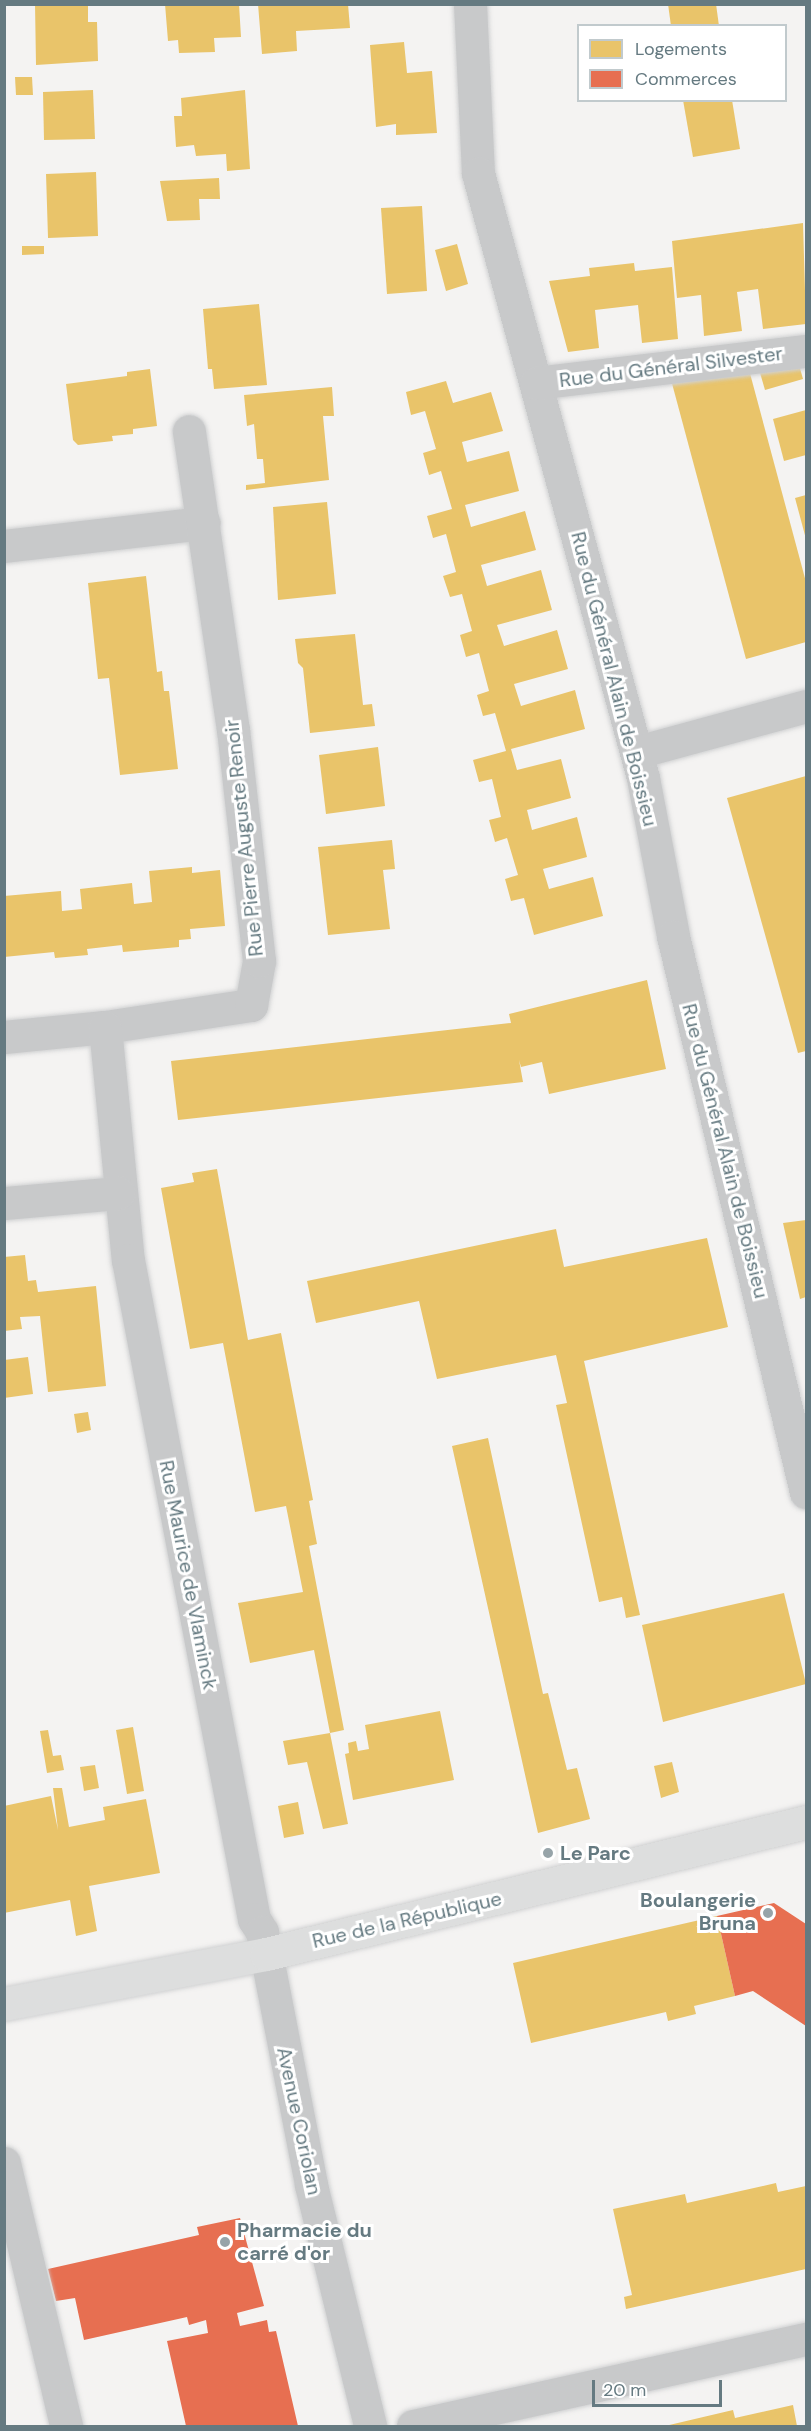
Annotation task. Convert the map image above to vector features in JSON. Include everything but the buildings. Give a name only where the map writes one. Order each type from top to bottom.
[{"type":"main road","name":"Rue de la République","points":[[4,2004],[266,1954],[807,1822]]},
{"type":"street","name":"Rue du Général Alain de Boissieu","points":[[470,4],[478,173],[637,752],[673,936],[807,1492]]},
{"type":"street","name":"Rue du Général Silvester","points":[[536,383],[807,351]]},
{"type":"street","name":"Rue Pierre Auguste Renoir","points":[[105,1027],[251,1005],[259,961],[233,730],[189,431]]},
{"type":"street","points":[[4,546],[204,523]]},
{"type":"street","points":[[637,752],[807,706]]},
{"type":"street","points":[[4,1037],[105,1027]]},
{"type":"street","name":"Rue Maurice de Vlaminck","points":[[105,1027],[120,1152],[118,1193],[195,1614],[254,1919],[266,1954]]},
{"type":"street","points":[[4,1203],[118,1193]]},
{"type":"street","name":"Avenue Coriolan","points":[[266,1954],[311,2185],[370,2427]]},
{"type":"street","points":[[4,2163],[66,2427]]},
{"type":"street","points":[[412,2427],[807,2339]]},
{"type":"place","name":"Le Parc","points":[[548,1853]]},
{"type":"place","name":"Boulangerie Bruna","points":[[768,1913]]},
{"type":"place","name":"Pharmacie du carré d'or","points":[[225,2242]]}]
